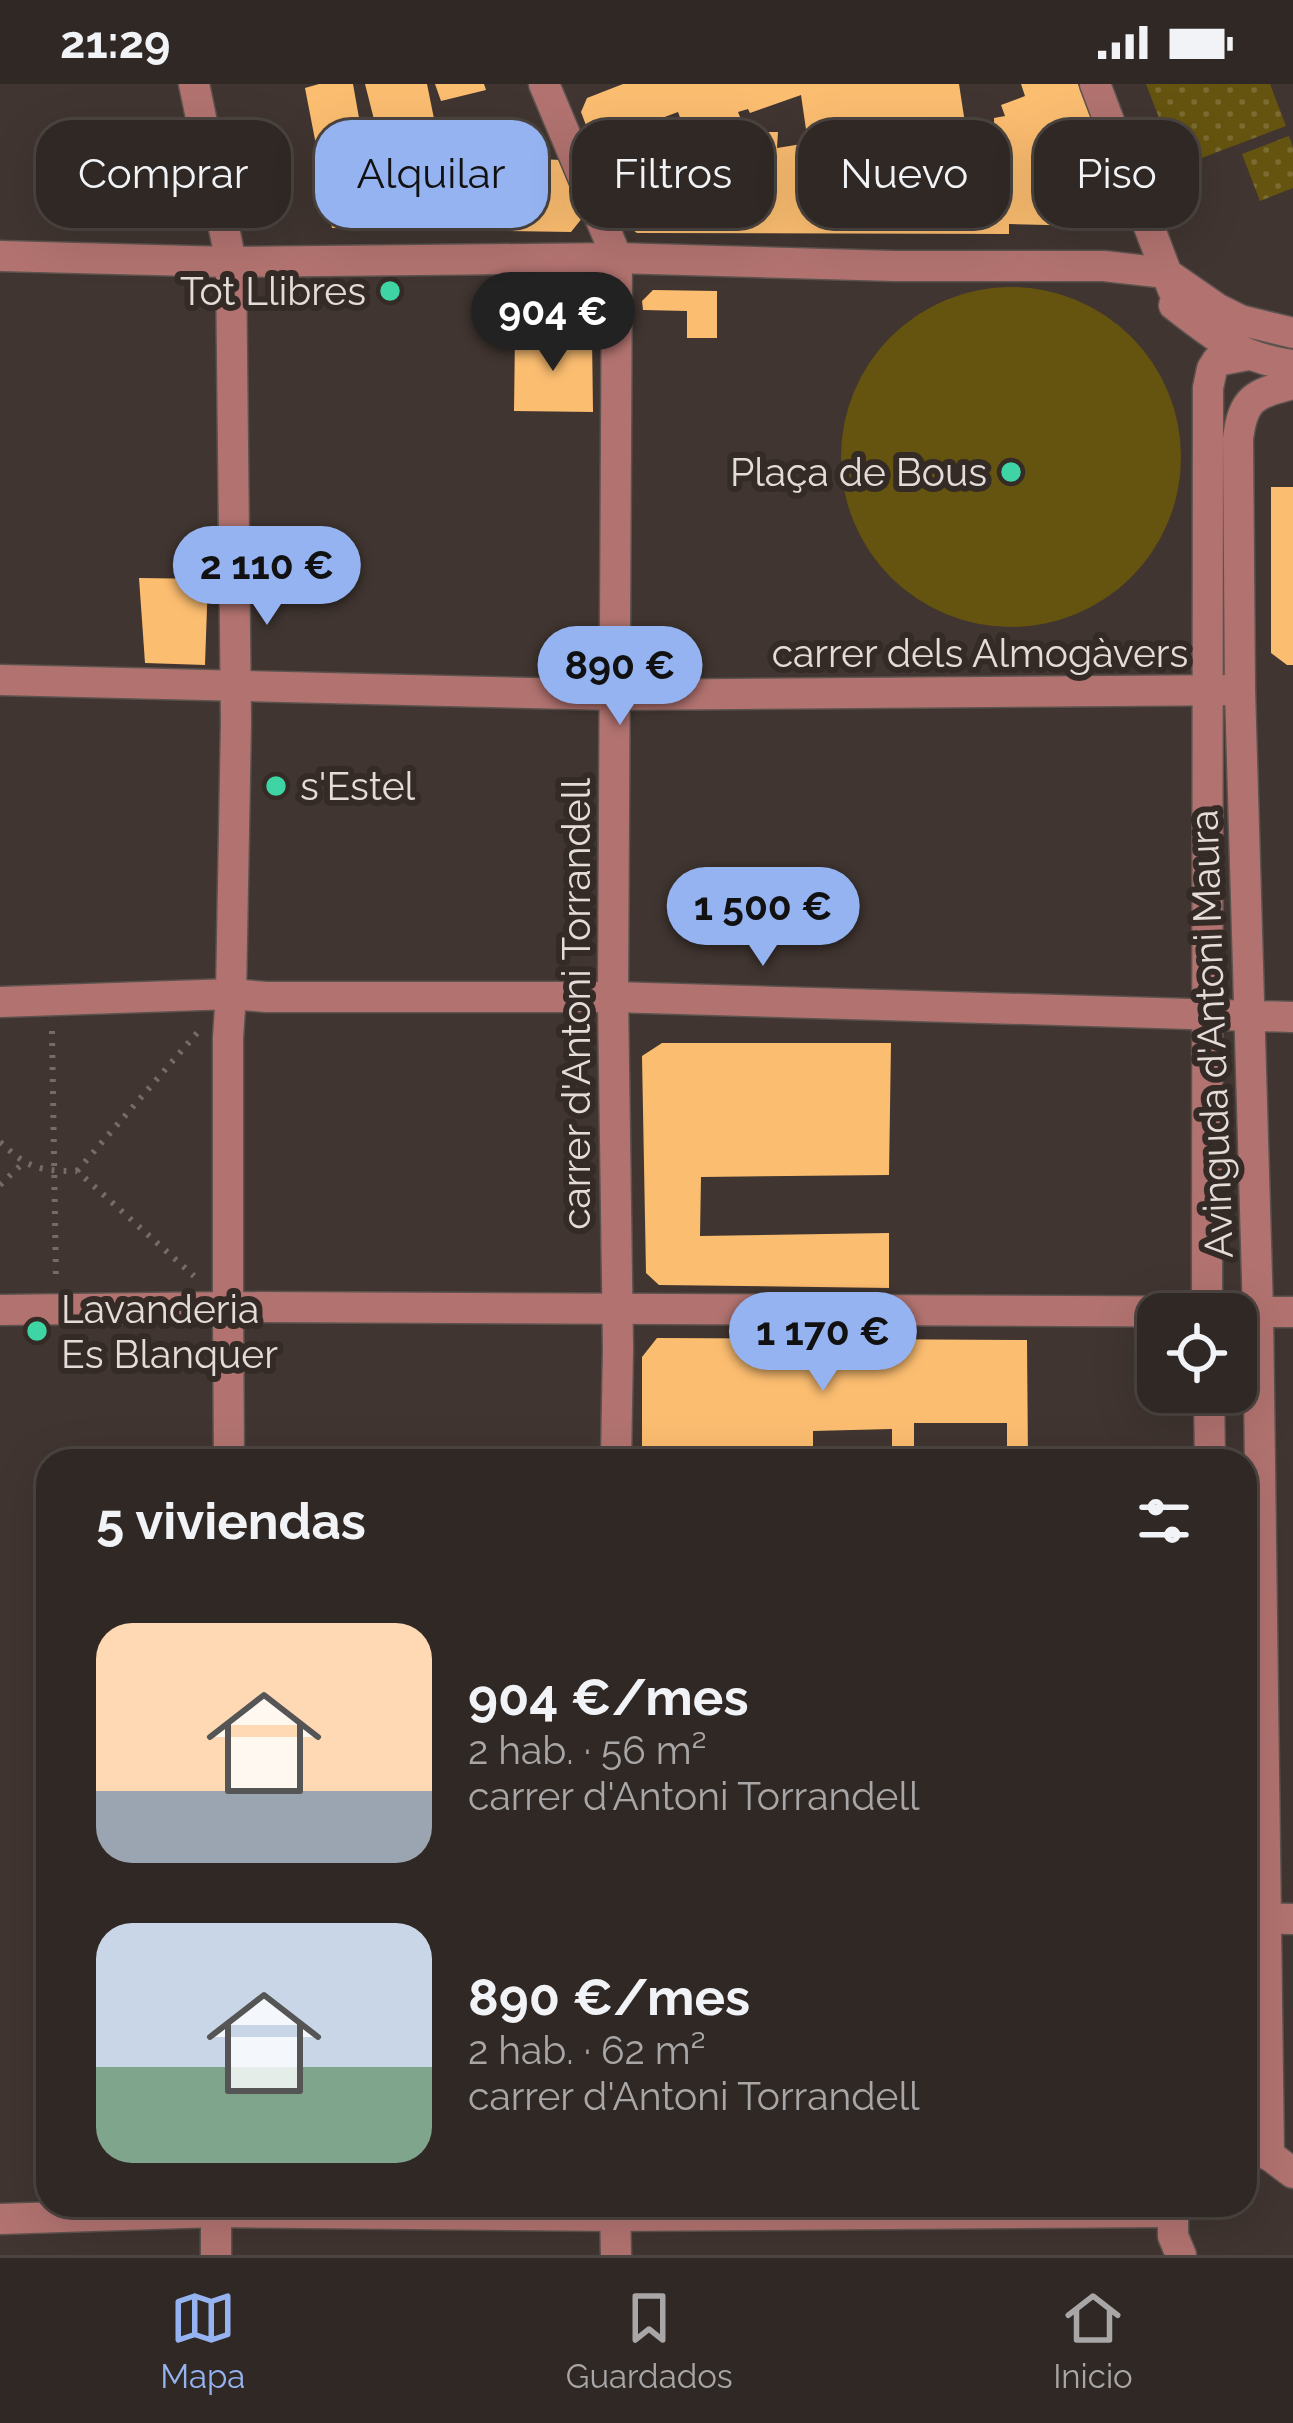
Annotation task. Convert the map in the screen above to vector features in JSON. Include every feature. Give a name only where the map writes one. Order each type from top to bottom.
[{"type":"street","points":[[194,84],[231,262],[236,722],[228,1038],[229,1449]]},
{"type":"street","points":[[1095,84],[1166,273],[1189,316]]},
{"type":"street","points":[[553,86],[617,258]]},
{"type":"street","points":[[0,256],[231,262],[617,258],[1104,266],[1166,273],[1240,320],[1293,333]]},
{"type":"street","name":"carrer d'Antoni Torrandell","points":[[616,1449],[617,258]]},
{"type":"street","points":[[1125,270],[1222,343],[1248,355],[1293,365]]},
{"type":"street","name":"Avinguda d'Antoni Maura","points":[[1207,1293],[1208,388],[1217,361],[1248,355]]},
{"type":"street","name":"Avinguda d'Antoni Maura","points":[[1269,2159],[1267,1629],[1240,690],[1238,439],[1241,416],[1251,399],[1293,384]]},
{"type":"street","name":"carrer dels Almogàvers","points":[[0,680],[614,695],[1240,690]]},
{"type":"street","points":[[0,1002],[231,994],[613,997],[1293,1017]]},
{"type":"street","points":[[0,1310],[1137,1313]]},
{"type":"street","points":[[1258,1312],[1293,1312]]},
{"type":"street","points":[[1209,1413],[1210,1449]]},
{"type":"street","points":[[0,2219],[39,2217]]},
{"type":"street","points":[[216,2217],[216,2255]]},
{"type":"street","points":[[615,2217],[616,2255]]},
{"type":"street","points":[[1172,2217],[1181,2255]]},
{"type":"path","points":[[77,1172],[231,994]]},
{"type":"path","points":[[52,1000],[57,1310]]},
{"type":"path","points":[[0,1142],[23,1163],[77,1172],[228,1307]]},
{"type":"path","points":[[0,1185],[23,1163]]},
{"type":"shaded area","points":[[1146,84],[1270,84],[1286,126],[1199,159],[1199,120],[1160,120]]},
{"type":"shaded area","points":[[1289,136],[1293,188],[1260,201],[1242,154]]},
{"type":"shaded area","name":"Plaça de Bous","points":[[1011,287],[1076,300],[1131,337],[1168,392],[1181,457],[1168,522],[1131,577],[1076,614],[1011,627],[946,614],[891,577],[854,522],[841,457],[854,392],[891,337],[946,300]]},
{"type":"building","points":[[353,84],[359,120],[315,120],[315,140],[305,88]]},
{"type":"building","points":[[365,84],[427,84],[434,120],[374,120]]},
{"type":"building","points":[[435,84],[484,84],[486,90],[441,101]]},
{"type":"building","points":[[623,84],[959,84],[965,120],[805,120],[801,95],[750,113],[748,109],[738,112],[740,117],[732,120],[681,120],[678,112],[657,120],[584,120],[581,112],[587,98]]},
{"type":"building","points":[[1021,84],[1078,84],[1092,120],[1034,120],[1034,225],[1010,224],[1010,120],[994,118],[1005,116],[1001,105],[1025,96]]},
{"type":"building","points":[[774,132],[778,132],[777,148],[798,145],[798,228],[1009,228],[1009,234],[637,233],[630,228],[774,228]]},
{"type":"building","points":[[548,159],[560,160],[572,190],[571,232],[332,228],[548,228]]},
{"type":"building","points":[[653,290],[717,291],[717,338],[687,338],[687,311],[643,310],[642,301]]},
{"type":"building","points":[[515,334],[592,337],[593,412],[514,411]]},
{"type":"building","points":[[1271,487],[1293,487],[1293,665],[1271,653]]},
{"type":"building","points":[[139,578],[208,579],[205,665],[145,663]]},
{"type":"building","points":[[662,1043],[891,1043],[889,1175],[701,1177],[700,1236],[889,1233],[889,1288],[659,1285],[646,1273],[642,1056]]},
{"type":"building","points":[[657,1338],[1027,1340],[1028,1449],[1007,1449],[1007,1423],[914,1423],[914,1449],[892,1449],[892,1429],[813,1431],[813,1449],[642,1449],[642,1357]]},
{"type":"place","name":"Tot Llibres","points":[[390,291]]},
{"type":"place","name":"Plaça de Bous","points":[[1011,472]]},
{"type":"place","name":"s'Estel","points":[[276,786]]},
{"type":"place","name":"Lavanderia Es Blanquer","points":[[37,1331]]}]
